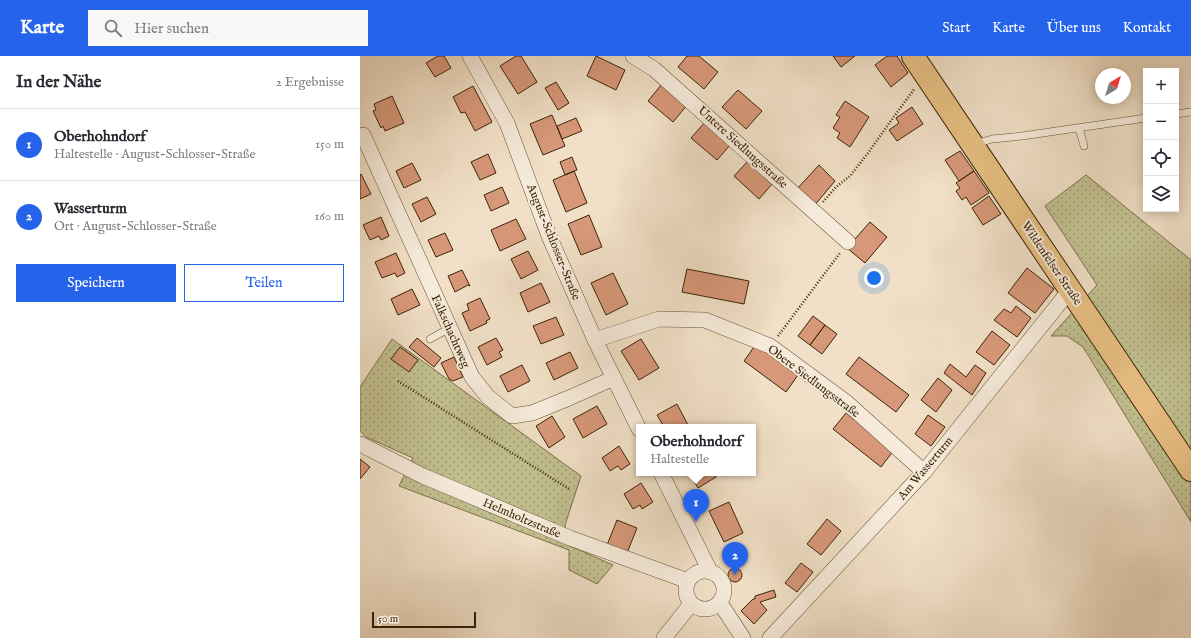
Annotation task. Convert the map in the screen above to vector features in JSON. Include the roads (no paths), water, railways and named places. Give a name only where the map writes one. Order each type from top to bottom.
[{"type":"main road","name":"Wildenfelser Straße","points":[[914,56],[972,145],[1191,470]]},
{"type":"street","name":"August-Schlosser-Straße","points":[[472,56],[507,122],[549,236],[595,340],[637,424]]},
{"type":"street","name":"Untere Siedlungsstraße","points":[[634,56],[654,69],[848,242]]},
{"type":"street","name":"Falkschachtweg","points":[[362,135],[472,377],[488,397],[512,416],[532,413],[614,378]]},
{"type":"street","name":"Am Wasserturm","points":[[770,638],[924,472],[1070,290]]},
{"type":"street","name":"Obere Siedlungsstraße","points":[[595,340],[659,319],[705,320],[770,346],[846,402],[924,472]]},
{"type":"street","name":"Helmholtzstraße","points":[[360,444],[423,476],[570,538],[688,581]]},
{"type":"street","points":[[662,476],[710,571]]},
{"type":"street","points":[[703,570],[710,571],[721,578],[724,584],[725,591],[723,597],[720,603],[715,607],[709,609],[696,608],[691,604],[686,593],[688,581],[691,576],[697,572],[703,570]]},
{"type":"street","points":[[720,603],[743,638]]},
{"type":"street","points":[[664,638],[691,604]]},
{"type":"lane","points":[[1179,114],[1191,112]]},
{"type":"lane","points":[[972,145],[992,139],[1143,118]]},
{"type":"lane","points":[[1078,128],[1084,146]]},
{"type":"lane","points":[[430,339],[450,328]]},
{"type":"place","name":"Oberhohndorf","points":[[696,522]]},
{"type":"place","name":"Wasserturm","points":[[735,575]]}]
